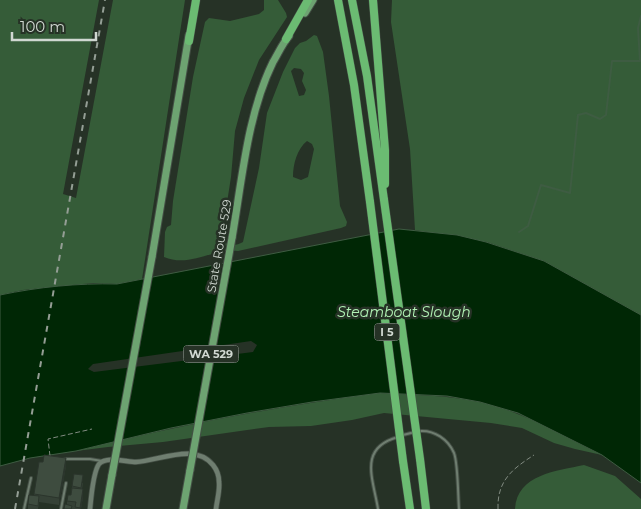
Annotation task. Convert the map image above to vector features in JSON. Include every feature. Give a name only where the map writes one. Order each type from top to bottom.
[{"type":"highway","points":[[189,42],[194,0]]},
{"type":"highway","points":[[286,39],[308,0]]},
{"type":"highway","name":"I 5","points":[[338,0],[354,85],[410,509]]},
{"type":"highway","name":"I 5","points":[[352,0],[367,76],[426,509]]},
{"type":"highway","points":[[373,0],[385,150],[386,179],[384,200]]},
{"type":"main road","name":"State Route 529","points":[[183,509],[249,135],[257,104],[271,67],[286,39],[293,32],[313,0]]},
{"type":"main road","points":[[106,509],[189,42]]},
{"type":"street","points":[[90,509],[98,467],[103,462],[108,460],[138,462],[182,454],[196,454],[210,462],[216,469],[219,480],[216,509]]},
{"type":"lane","points":[[378,509],[370,464],[373,452],[392,438],[421,430],[431,431],[443,438],[454,454],[459,509]]},
{"type":"lane","points":[[62,459],[90,459],[103,462]]},
{"type":"lane","points":[[24,509],[31,478]]},
{"type":"lane","points":[[61,509],[66,483]]},
{"type":"path","points":[[50,457],[48,439],[92,429]]},
{"type":"path","points":[[498,509],[498,497],[505,479],[515,468],[534,456]]},
{"type":"shaded area","points":[[0,0],[99,0],[63,194],[76,198],[113,0],[185,0],[142,279],[117,284],[93,283],[23,290],[0,295]]},
{"type":"shaded area","points":[[264,0],[278,0],[287,17],[259,60],[244,98],[235,131],[231,177],[221,241],[232,245],[243,242],[259,168],[267,113],[283,72],[295,48],[314,35],[317,36],[323,52],[340,206],[347,222],[346,226],[238,251],[219,252],[192,259],[174,260],[164,257],[165,232],[167,227],[171,225],[173,201],[193,77],[205,22],[209,18],[230,21],[259,14],[264,10]],"holes":[[[294,68],[301,69],[304,73],[302,81],[306,90],[304,95],[299,96],[291,71]],[[307,141],[312,144],[314,149],[308,177],[301,180],[293,177],[294,167],[298,152]]]},
{"type":"shaded area","points":[[392,0],[641,0],[641,315],[544,261],[487,242],[415,230],[410,149],[391,22]]},
{"type":"shaded area","points":[[380,393],[455,398],[495,406],[527,418],[602,455],[554,443],[522,428],[491,423],[384,413],[311,426],[269,427],[163,442],[76,451],[151,433],[227,418],[303,404]]},
{"type":"shaded area","points":[[584,465],[615,476],[641,499],[641,509],[515,509],[517,497],[531,481],[551,472]]},
{"type":"water","name":"Steamboat Slough","points":[[399,229],[457,235],[486,242],[544,261],[641,315],[641,483],[602,455],[518,413],[480,402],[447,396],[380,393],[247,413],[171,428],[76,451],[30,458],[0,466],[0,295],[58,286],[117,284]]},
{"type":"pier","points":[[251,341],[257,345],[253,352],[94,372],[88,369],[93,364]]},
{"type":"building","points":[[44,455],[66,458],[59,498],[34,494],[39,462],[43,462]]},
{"type":"building","points":[[74,474],[83,475],[81,488],[72,486]]},
{"type":"building","points":[[72,488],[83,489],[80,508],[75,507],[76,502],[67,501],[68,495],[71,495]]},
{"type":"building","points":[[29,495],[39,496],[38,506],[28,504]]},
{"type":"building","points":[[65,504],[72,506],[71,509],[64,509]]},
{"type":"waterway","points":[[519,232],[528,226],[541,185],[570,193],[578,115],[586,113],[600,119],[606,115],[612,61],[640,61],[638,28],[641,16]]},
{"type":"railway","points":[[15,509],[105,0]]}]
